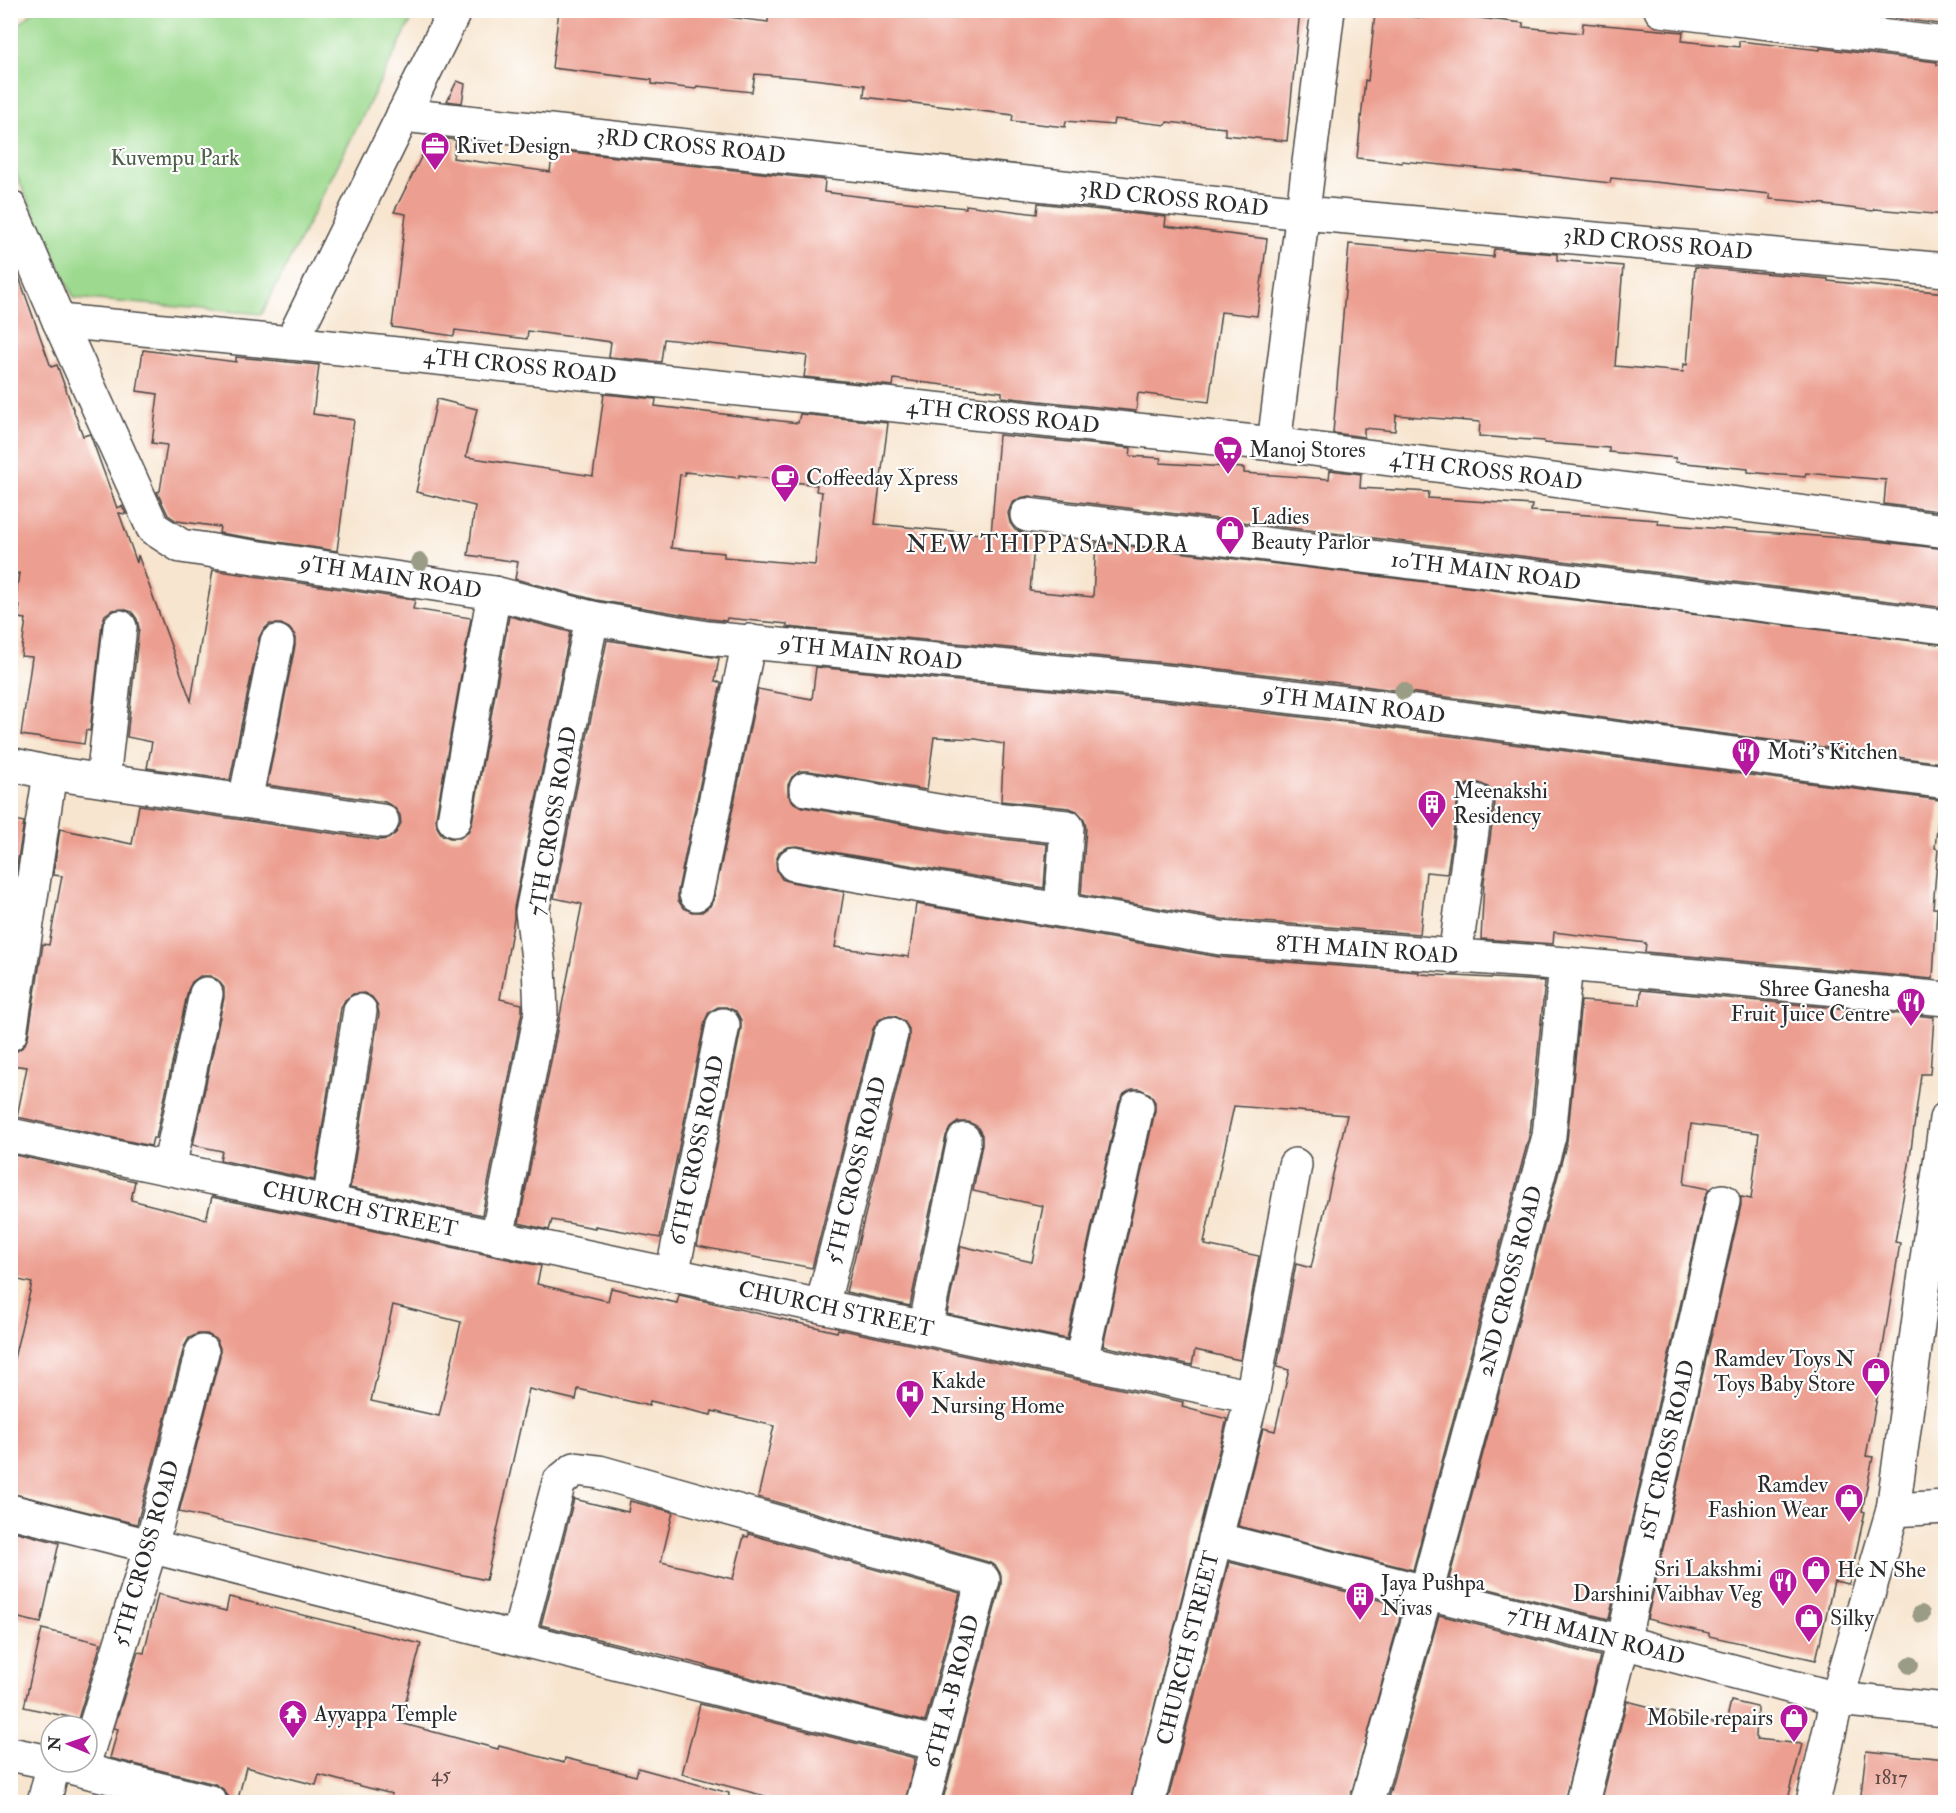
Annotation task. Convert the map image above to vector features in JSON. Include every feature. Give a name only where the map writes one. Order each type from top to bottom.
[{"type":"street","points":[[291,343],[455,10]]},
{"type":"street","points":[[1274,444],[1328,10]]},
{"type":"street","points":[[1661,10],[1946,44]]},
{"type":"street","name":"3RD CROSS ROAD","points":[[404,115],[1303,213],[1946,270]]},
{"type":"street","name":"9TH MAIN ROAD","points":[[10,207],[153,528],[181,546],[494,593],[592,618],[707,638],[1176,683],[1354,704],[1946,782]]},
{"type":"street","name":"4TH CROSS ROAD","points":[[59,321],[1274,444],[1946,531]]},
{"type":"street","name":"10TH MAIN ROAD","points":[[1027,515],[1946,627]]},
{"type":"street","points":[[454,820],[494,593]]},
{"type":"street","name":"7TH CROSS ROAD","points":[[496,1238],[541,1013],[539,966],[532,912],[592,618]]},
{"type":"street","points":[[103,780],[120,627]]},
{"type":"street","points":[[696,894],[750,641]]},
{"type":"street","points":[[245,801],[277,642]]},
{"type":"street","points":[[10,764],[50,773],[382,821]]},
{"type":"street","points":[[10,1034],[50,773]]},
{"type":"street","points":[[806,789],[968,816],[1067,827],[1061,910]]},
{"type":"street","points":[[1455,957],[1476,801]]},
{"type":"street","name":"8TH MAIN ROAD","points":[[794,864],[1220,938],[1566,964],[1946,999]]},
{"type":"street","name":"2ND CROSS ROAD","points":[[1367,1803],[1549,1136],[1566,964]]},
{"type":"street","points":[[169,1168],[206,994]]},
{"type":"street","points":[[329,1202],[360,1011]]},
{"type":"street","name":"6TH CROSS ROAD","points":[[672,1275],[723,1025]]},
{"type":"street","name":"5TH CROSS ROAD","points":[[822,1306],[891,1034]]},
{"type":"street","points":[[1081,1361],[1137,1107]]},
{"type":"street","points":[[1813,1803],[1837,1700],[1893,1510],[1946,1119]]},
{"type":"street","name":"CHURCH STREET","points":[[10,1135],[1252,1397],[1148,1803]]},
{"type":"street","points":[[925,1328],[964,1140]]},
{"type":"street","points":[[1252,1397],[1295,1165]]},
{"type":"street","name":"1ST CROSS ROAD","points":[[1582,1803],[1623,1642],[1723,1201]]},
{"type":"street","name":"5TH CROSS ROAD","points":[[78,1776],[151,1546],[202,1352]]},
{"type":"street","name":"6TH A-B ROAD","points":[[518,1638],[559,1482],[575,1469],[599,1472],[982,1580],[923,1803]]},
{"type":"street","points":[[1893,1510],[1946,1507]]},
{"type":"street","points":[[10,1511],[938,1744]]},
{"type":"street","name":"7TH MAIN ROAD","points":[[1215,1539],[1623,1642],[1837,1700]]},
{"type":"street","points":[[1837,1700],[1946,1710]]},
{"type":"street","points":[[78,1776],[210,1803]]},
{"type":"green space","name":"Kuvempu Park","points":[[34,11],[416,11],[262,314],[74,298],[11,164],[11,32]]},
{"type":"building","points":[[559,10],[672,10],[768,22],[769,10],[1300,10],[1287,141],[1225,135],[1225,128],[1167,122],[1166,125],[1114,119],[1113,125],[1066,121],[1065,127],[1012,121],[1013,115],[864,97],[865,85],[803,78],[755,74],[752,92],[652,84],[652,80],[552,68]]},
{"type":"building","points":[[1823,10],[1942,10],[1941,24]]},
{"type":"building","points":[[1426,12],[1523,23],[1523,27],[1582,33],[1583,23],[1683,32],[1682,41],[1739,47],[1739,41],[1820,50],[1820,48],[1946,65],[1946,215],[1874,209],[1873,211],[1770,199],[1770,194],[1664,183],[1611,178],[1610,183],[1357,158],[1375,13],[1425,18]]},
{"type":"building","points":[[457,81],[465,84],[462,103],[447,101]]},
{"type":"building","points":[[431,137],[456,140],[453,158],[550,172],[553,150],[825,180],[824,192],[897,201],[966,208],[966,205],[1037,214],[1038,203],[1166,217],[1165,226],[1267,239],[1257,316],[1221,312],[1209,402],[1138,393],[1136,411],[1002,397],[1002,392],[894,379],[893,386],[804,377],[807,356],[729,346],[664,339],[661,362],[609,357],[611,342],[528,331],[527,339],[455,330],[454,336],[392,327],[406,214],[394,212]]},
{"type":"building","points":[[1349,244],[1493,257],[1494,249],[1557,254],[1557,260],[1623,266],[1615,366],[1683,372],[1684,364],[1687,365],[1695,267],[1946,293],[1946,512],[1884,504],[1886,480],[1806,473],[1805,477],[1748,472],[1748,469],[1675,462],[1676,458],[1609,452],[1609,448],[1479,436],[1480,422],[1396,415],[1395,431],[1364,428],[1364,437],[1333,433]]},
{"type":"building","points":[[10,265],[15,266],[51,367],[57,365],[83,436],[90,434],[117,508],[122,506],[126,514],[119,513],[137,563],[138,555],[191,701],[213,570],[415,600],[413,609],[471,618],[436,817],[437,827],[442,835],[460,838],[468,832],[472,823],[509,616],[570,632],[514,908],[500,999],[522,1004],[522,1012],[482,1215],[350,1188],[379,1014],[377,1004],[372,997],[364,993],[353,994],[345,1000],[341,1008],[314,1180],[220,1160],[222,1151],[193,1145],[224,998],[224,988],[218,980],[210,976],[200,976],[192,982],[188,990],[156,1138],[153,1138],[151,1146],[17,1117],[27,1067],[10,1065],[10,1052],[17,1051],[24,1046],[28,1037],[43,944],[49,945],[62,876],[53,875],[60,829],[132,844],[139,805],[379,840],[388,839],[396,833],[401,823],[400,815],[394,807],[385,802],[267,785],[295,646],[295,635],[281,624],[270,624],[259,638],[230,780],[147,768],[152,742],[127,737],[139,628],[132,612],[123,609],[112,610],[105,615],[102,624],[90,731],[86,730],[84,744],[21,735],[32,657],[21,656],[26,619],[18,618],[20,605],[15,604],[19,573],[10,576]]},
{"type":"building","points":[[143,350],[236,362],[236,357],[319,365],[313,414],[354,420],[337,551],[219,533],[220,527],[177,521],[168,515],[157,492],[160,491],[167,445],[152,443],[158,394],[137,391]]},
{"type":"building","points":[[604,394],[656,399],[655,406],[798,423],[800,414],[888,423],[875,524],[991,535],[999,435],[1131,448],[1130,456],[1161,458],[1160,463],[1244,468],[1244,473],[1329,479],[1330,470],[1361,474],[1360,488],[1429,492],[1428,498],[1532,505],[1531,511],[1658,520],[1658,524],[1868,540],[1946,549],[1946,608],[1029,496],[1012,503],[1008,513],[1010,523],[1015,530],[1035,535],[1030,591],[1093,597],[1096,542],[1946,645],[1946,705],[1942,763],[1356,685],[1178,664],[787,627],[787,624],[727,618],[726,621],[596,600],[515,579],[518,562],[468,555],[475,506],[416,492],[437,399],[477,409],[466,457],[593,476]],"holes":[[[685,472],[739,478],[739,475],[817,485],[816,491],[822,492],[815,565],[724,557],[724,553],[671,548],[680,475],[685,476]]]},
{"type":"building","points":[[607,640],[719,658],[715,681],[721,683],[678,890],[678,900],[683,908],[692,912],[702,912],[710,906],[714,898],[758,689],[812,699],[816,667],[1174,702],[1352,723],[1940,800],[1935,848],[1938,849],[1933,908],[1937,908],[1933,979],[1645,952],[1646,943],[1554,932],[1553,944],[1481,939],[1484,882],[1495,803],[1493,793],[1488,787],[1479,783],[1468,784],[1462,789],[1458,798],[1447,874],[1426,872],[1420,934],[1222,919],[1081,895],[1086,828],[1084,819],[1077,811],[1069,808],[1001,801],[1004,744],[976,739],[934,737],[927,790],[809,771],[800,771],[792,777],[788,785],[788,795],[794,803],[803,807],[965,835],[1047,844],[1044,888],[797,846],[787,847],[779,852],[776,861],[777,871],[782,879],[844,892],[835,947],[909,957],[916,904],[1219,957],[1419,972],[1419,974],[1545,981],[1530,1133],[1413,1570],[1238,1526],[1263,1428],[1275,1431],[1289,1370],[1277,1367],[1296,1264],[1311,1268],[1347,1115],[1234,1106],[1204,1242],[1206,1242],[1205,1245],[1259,1256],[1240,1360],[1195,1350],[1192,1365],[1103,1346],[1155,1111],[1155,1102],[1150,1094],[1140,1089],[1132,1089],[1124,1094],[1119,1103],[1067,1339],[947,1314],[961,1246],[1032,1262],[1043,1206],[973,1191],[982,1135],[977,1126],[968,1122],[958,1122],[950,1128],[946,1136],[910,1306],[846,1292],[909,1039],[909,1029],[904,1021],[895,1016],[885,1016],[873,1029],[812,1268],[697,1246],[741,1029],[741,1020],[736,1011],[726,1007],[718,1007],[709,1012],[705,1021],[660,1238],[552,1220],[549,1230],[519,1223],[582,904],[554,898]]},
{"type":"building","points":[[10,819],[24,822],[16,871],[10,871]]},
{"type":"building","points":[[1641,990],[1934,1017],[1930,1074],[1921,1074],[1909,1165],[1895,1242],[1900,1243],[1880,1365],[1883,1366],[1866,1456],[1873,1457],[1862,1511],[1865,1512],[1849,1584],[1834,1581],[1816,1660],[1709,1636],[1709,1633],[1647,1619],[1741,1197],[1751,1199],[1759,1133],[1691,1124],[1684,1184],[1709,1189],[1705,1197],[1609,1619],[1449,1579],[1567,1141],[1581,1001],[1640,1005]]},
{"type":"building","points":[[10,1154],[135,1181],[131,1200],[206,1219],[212,1197],[541,1266],[537,1284],[608,1301],[611,1288],[677,1303],[679,1295],[837,1332],[838,1329],[1183,1402],[1182,1407],[1227,1419],[1130,1803],[942,1803],[1001,1585],[1001,1575],[996,1566],[988,1562],[758,1497],[774,1426],[712,1411],[711,1415],[650,1401],[649,1406],[578,1389],[576,1400],[529,1389],[486,1580],[179,1512],[220,1356],[220,1348],[216,1339],[207,1334],[198,1334],[189,1338],[184,1347],[137,1524],[10,1493],[10,1375],[32,1283],[10,1278]],"holes":[[[393,1305],[461,1322],[439,1416],[371,1401]]]},
{"type":"building","points":[[574,1499],[628,1512],[630,1501],[673,1512],[661,1562],[733,1579],[744,1536],[748,1537],[749,1534],[960,1593],[925,1722],[541,1625]]},
{"type":"building","points":[[10,1530],[59,1543],[41,1623],[10,1616]]},
{"type":"building","points":[[1229,1562],[1403,1606],[1349,1803],[1167,1803]]},
{"type":"building","points":[[158,1594],[226,1611],[229,1597],[421,1644],[400,1723],[498,1749],[499,1746],[564,1763],[565,1758],[636,1776],[638,1768],[729,1793],[728,1803],[390,1803],[392,1794],[319,1775],[316,1785],[246,1767],[237,1803],[228,1803],[228,1796],[215,1784],[110,1758],[118,1729],[114,1728],[138,1652],[144,1653]]},
{"type":"building","points":[[1439,1615],[1600,1656],[1564,1803],[1404,1803],[1388,1798]]},
{"type":"building","points":[[42,1629],[101,1643],[80,1714],[56,1714],[24,1707]]},
{"type":"building","points":[[1627,1701],[1725,1726],[1731,1701],[1757,1707],[1756,1739],[1802,1744],[1787,1803],[1601,1803]]},
{"type":"building","points":[[700,1704],[915,1758],[905,1803],[768,1803],[769,1797],[682,1774]]},
{"type":"building","points":[[1866,1751],[1946,1759],[1946,1803],[1860,1803]]},
{"type":"building","points":[[101,1794],[135,1803],[98,1803]]},
{"type":"place","name":"Rivet Design","points":[[435,172]]},
{"type":"place","name":"Manoj Stores","points":[[1228,476]]},
{"type":"place","name":"Coffeeday Xpress","points":[[785,504]]},
{"type":"place","name":"Ladies Beauty Parlor","points":[[1230,556]]},
{"type":"place","name":"Moti's Kitchen","points":[[1746,778]]},
{"type":"place","name":"Meenakshi Residency","points":[[1432,830]]},
{"type":"place","name":"Shree Ganesha Fruit Juice Centre","points":[[1911,1028]]},
{"type":"place","name":"Ramdev Toys N Toys Baby Store","points":[[1876,1398]]},
{"type":"place","name":"Kakde Nursing Home","points":[[910,1420]]},
{"type":"place","name":"Ramdev Fashion Wear","points":[[1849,1524]]},
{"type":"place","name":"He N She","points":[[1816,1596]]},
{"type":"place","name":"Sri Lakshmi Darshini Vaibhav Veg","points":[[1783,1608]]},
{"type":"place","name":"Jaya Pushpa Nivas","points":[[1360,1622]]},
{"type":"place","name":"Silky","points":[[1809,1644]]},
{"type":"place","name":"Ayyappa Temple","points":[[293,1740]]},
{"type":"place","name":"Mobile repairs","points":[[1794,1744]]},
{"type":"district","name":"NEW THIPPASANDRA","points":[[1048,544]]}]
